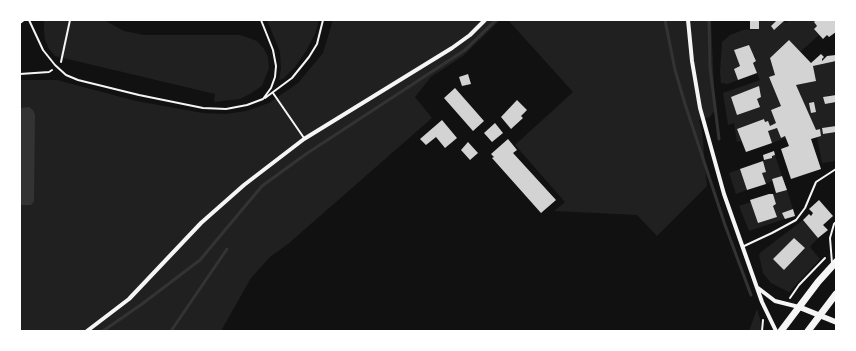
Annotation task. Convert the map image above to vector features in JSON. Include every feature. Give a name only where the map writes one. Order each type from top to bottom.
[{"type":"highway","points":[[781,331],[834,264]]},
{"type":"highway","points":[[808,331],[836,294]]},
{"type":"street","points":[[87,331],[129,299],[201,223],[244,185],[304,139],[452,48],[470,35],[485,20]]},
{"type":"street","points":[[688,20],[692,61],[700,108],[724,194],[762,302],[776,331]]},
{"type":"street","points":[[758,288],[775,301],[799,307],[836,322]]},
{"type":"lane","points":[[20,23],[24,20]]},
{"type":"lane","points":[[29,20],[43,50],[55,65],[66,75],[78,80],[203,108],[226,109],[247,105],[263,99],[292,78],[309,57],[317,44],[323,20]]},
{"type":"lane","points":[[261,20],[273,50],[276,66],[275,77],[271,88],[263,99]]},
{"type":"lane","points":[[273,93],[304,139]]},
{"type":"lane","points":[[742,247],[796,220],[805,208],[816,182],[836,170]]},
{"type":"lane","points":[[834,264],[830,238],[836,222]]},
{"type":"path","points":[[785,303],[799,285],[831,252]]},
{"type":"shaded area","points":[[44,20],[104,20],[124,31],[144,35],[240,35],[257,41],[264,49],[268,57],[269,68],[262,86],[250,94],[240,99],[214,102],[215,94],[55,56],[49,49],[45,40]]},
{"type":"shaded area","points":[[267,20],[319,20],[315,34],[306,51],[295,67],[283,79],[279,80],[281,68],[280,52]]},
{"type":"shaded area","points":[[333,20],[500,20],[463,56],[431,77],[415,97],[432,118],[288,244],[270,257],[251,278],[221,331],[20,331],[20,80],[57,80],[136,101],[203,113],[226,114],[246,111],[269,103],[298,83],[323,53]]},
{"type":"shaded area","points":[[508,20],[711,20],[715,110],[710,117],[699,120],[702,132],[707,186],[657,236],[637,215],[554,211],[565,202],[515,145],[573,92]]},
{"type":"shaded area","points":[[759,20],[777,20],[771,26],[774,30],[784,21],[786,23],[789,20],[816,20],[814,22],[817,26],[814,29],[819,35],[800,52],[789,40],[770,58],[775,75],[769,78],[781,106],[776,123],[770,126],[764,119],[737,129],[741,141],[737,142],[734,123],[728,125],[723,93],[760,80],[753,63],[756,59],[749,45],[734,51],[740,66],[734,69],[738,80],[728,84],[721,83],[720,72],[722,42],[730,35],[743,30],[759,29]]},
{"type":"shaded area","points":[[836,61],[836,94],[823,97],[825,104],[836,102],[836,126],[822,128],[823,134],[836,132],[836,161],[822,163],[817,137],[821,136],[820,129],[816,130],[796,85],[816,81],[813,66]]},
{"type":"shaded area","points":[[29,107],[33,110],[35,115],[34,201],[31,205],[20,205],[20,108]]},
{"type":"shaded area","points":[[777,128],[781,138],[785,136],[786,138],[772,143],[768,131]]},
{"type":"shaded area","points":[[775,155],[782,176],[772,179],[772,181],[766,184],[762,173],[766,171],[763,161]]},
{"type":"shaded area","points":[[740,169],[747,190],[736,194],[729,173]]},
{"type":"shaded area","points":[[787,190],[793,209],[783,213],[785,219],[749,231],[739,206],[751,202],[773,206],[776,205],[773,194]]},
{"type":"shaded area","points":[[803,220],[818,238],[810,247],[820,259],[789,292],[771,283],[763,273],[759,255]],"holes":[[[794,238],[805,249],[784,270],[773,259]]]},
{"type":"shaded area","points":[[757,309],[761,329],[760,331],[749,331]]},
{"type":"building","points":[[750,20],[759,20],[759,29],[750,29]]},
{"type":"building","points":[[777,20],[784,21],[774,30],[771,26]]},
{"type":"building","points":[[816,20],[836,20],[836,32],[829,37],[827,35],[823,39],[814,29],[817,26],[814,22]]},
{"type":"building","points":[[789,40],[811,63],[821,54],[824,57],[822,61],[827,56],[836,55],[836,61],[813,66],[816,81],[796,85],[816,130],[820,129],[821,136],[811,139],[821,169],[791,179],[781,149],[789,146],[785,136],[781,138],[777,128],[768,131],[772,143],[746,152],[737,129],[764,119],[765,122],[768,121],[770,126],[776,123],[771,110],[781,106],[769,77],[775,75],[770,58]]},
{"type":"building","points":[[749,45],[756,61],[753,63],[757,73],[738,80],[734,69],[740,66],[734,50]]},
{"type":"building","points":[[468,74],[471,84],[462,86],[459,77]]},
{"type":"building","points":[[759,86],[761,97],[757,99],[760,107],[737,115],[731,97]]},
{"type":"building","points":[[455,88],[484,121],[473,131],[444,98]]},
{"type":"building","points":[[836,95],[836,102],[825,104],[823,97]]},
{"type":"building","points":[[517,100],[527,110],[521,116],[523,118],[511,129],[501,117]]},
{"type":"building","points":[[814,102],[816,112],[811,113],[809,103]]},
{"type":"building","points":[[442,120],[457,138],[445,148],[436,137],[426,145],[420,139]]},
{"type":"building","points":[[495,123],[503,133],[492,142],[484,133]]},
{"type":"building","points":[[836,126],[836,132],[823,134],[822,128]]},
{"type":"building","points":[[508,139],[517,150],[513,153],[556,200],[541,213],[492,158],[494,157],[491,154]]},
{"type":"building","points":[[468,142],[478,153],[470,160],[461,150]]},
{"type":"building","points":[[774,151],[775,155],[772,156],[772,158],[764,160],[763,155]]},
{"type":"building","points":[[763,161],[766,172],[762,173],[766,184],[747,190],[740,169]]},
{"type":"building","points":[[782,176],[787,190],[776,193],[772,179]]},
{"type":"building","points":[[773,194],[776,204],[773,206],[777,217],[758,223],[750,200]]},
{"type":"building","points":[[819,200],[833,216],[823,225],[828,230],[818,238],[803,220],[809,214],[811,216],[813,213],[809,209]]},
{"type":"building","points":[[793,209],[795,216],[785,219],[782,213]]},
{"type":"building","points":[[794,238],[805,248],[784,270],[773,259]]},
{"type":"waterway","points":[[103,331],[142,304],[200,260],[262,186],[306,154],[465,50],[496,20]]},
{"type":"waterway","points":[[665,20],[675,70],[685,104],[725,225],[751,295]]},
{"type":"waterway","points":[[709,20],[710,67],[719,139]]},
{"type":"waterway","points":[[171,331],[227,249]]}]
